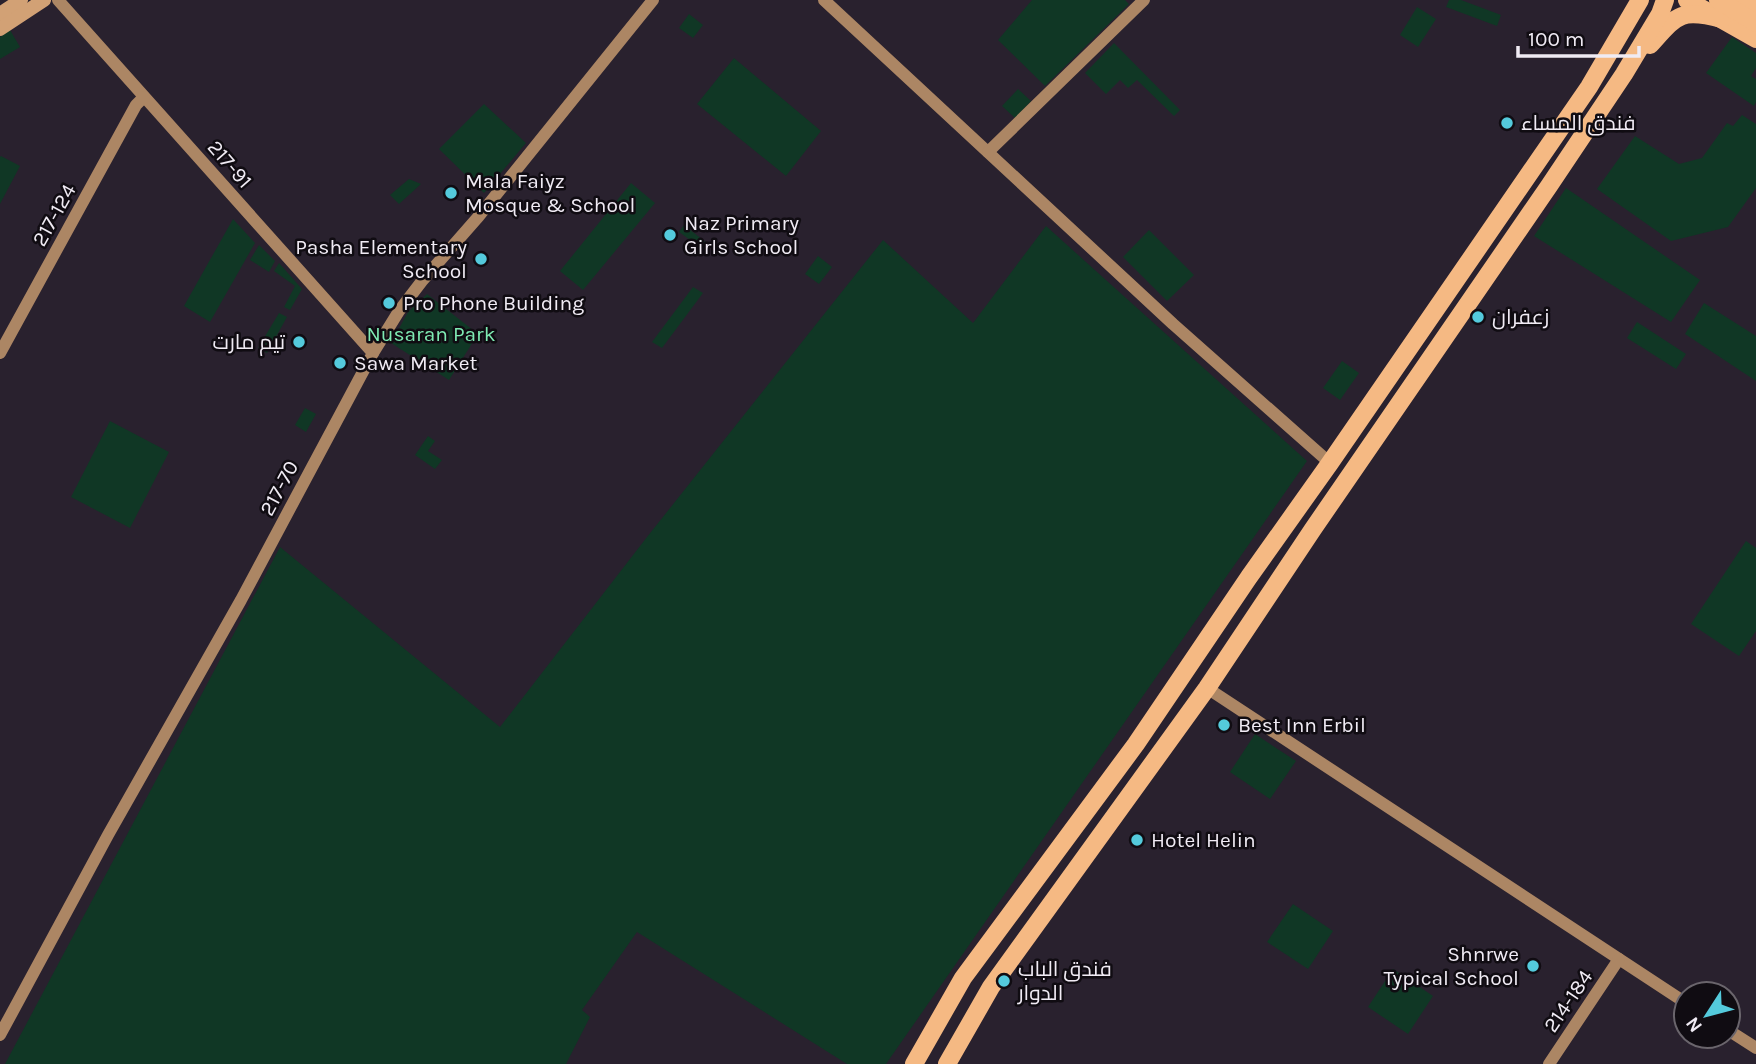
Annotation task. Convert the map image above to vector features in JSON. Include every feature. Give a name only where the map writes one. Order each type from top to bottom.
[{"type":"highway","points":[[1719,0],[1720,10],[1726,21]]},
{"type":"highway","points":[[1719,0],[1756,23]]},
{"type":"highway","points":[[1739,0],[1756,10]]},
{"type":"highway","points":[[914,1064],[962,978],[1136,744],[1278,534],[1330,463],[1589,87],[1637,1]]},
{"type":"highway","points":[[1692,2],[1756,39]]},
{"type":"highway","points":[[947,1064],[991,987],[1207,688],[1624,74],[1650,30],[1662,3]]},
{"type":"highway","points":[[1624,74],[1677,18],[1698,13],[1726,21]]},
{"type":"highway","points":[[1136,744],[1135,753],[1140,760],[1151,762],[1157,758]]},
{"type":"highway","points":[[1117,771],[1124,769],[1134,775],[1134,789]]},
{"type":"main road","points":[[0,14],[21,0]]},
{"type":"main road","points":[[0,29],[44,0]]},
{"type":"street","name":"217-91","points":[[58,0],[373,353]]},
{"type":"street","name":"217-70","points":[[0,1035],[108,835],[211,654],[373,353],[422,281],[479,216],[653,0]]},
{"type":"street","points":[[824,0],[1173,324],[1330,463]]},
{"type":"street","points":[[988,152],[1144,0]]},
{"type":"street","name":"217-124","points":[[0,354],[136,106],[144,97]]},
{"type":"street","points":[[1207,688],[1672,994]]},
{"type":"street","name":"214-184","points":[[1549,1064],[1619,959]]},
{"type":"green space","points":[[1032,0],[1125,0],[1129,4],[1045,86],[998,40]]},
{"type":"green space","points":[[1449,0],[1461,0],[1501,15],[1497,26],[1446,7]]},
{"type":"green space","points":[[1417,7],[1436,19],[1418,47],[1400,35]]},
{"type":"green space","points":[[689,14],[703,25],[693,38],[679,28]]},
{"type":"green space","points":[[10,30],[20,47],[0,59],[0,37]]},
{"type":"green space","points":[[1732,37],[1756,53],[1756,68],[1751,76],[1756,79],[1754,106],[1706,73]]},
{"type":"green space","points":[[1114,43],[1180,110],[1174,116],[1137,80],[1128,88],[1120,80],[1106,94],[1085,73]]},
{"type":"green space","points":[[734,58],[821,131],[786,176],[697,104]]},
{"type":"green space","points":[[1018,89],[1031,101],[1015,118],[1002,106]]},
{"type":"green space","points":[[484,104],[526,143],[484,193],[439,149]]},
{"type":"green space","points":[[1742,115],[1756,124],[1756,188],[1728,227],[1671,241],[1597,189],[1635,136],[1679,164],[1702,158],[1727,123],[1733,126]]},
{"type":"green space","points":[[0,157],[20,166],[0,204]]},
{"type":"green space","points":[[409,179],[421,184],[399,204],[390,195]]},
{"type":"green space","points":[[631,183],[655,203],[583,290],[560,271]]},
{"type":"green space","points":[[1566,188],[1700,280],[1671,322],[1534,236]]},
{"type":"green space","points":[[233,219],[255,243],[210,322],[184,306]]},
{"type":"green space","points":[[684,225],[708,244],[704,250],[679,232]]},
{"type":"green space","points":[[1046,226],[1307,461],[886,1064],[847,1064],[637,932],[582,1010],[590,1017],[566,1064],[5,1064],[280,547],[500,727],[883,240],[973,323]]},
{"type":"green space","points":[[1149,230],[1194,275],[1167,301],[1123,257]]},
{"type":"green space","points":[[259,245],[275,261],[269,272],[250,260]]},
{"type":"green space","points":[[818,256],[832,267],[819,284],[805,274]]},
{"type":"green space","points":[[279,263],[302,289],[290,310],[284,307],[295,286],[274,271]]},
{"type":"green space","points":[[693,287],[703,293],[662,348],[652,342]]},
{"type":"green space","name":"Nusaran Park","points":[[427,294],[478,334],[449,380],[391,343],[408,312]]},
{"type":"green space","points":[[1704,303],[1756,336],[1756,381],[1685,334]]},
{"type":"green space","points":[[279,313],[287,317],[267,353],[258,348]]},
{"type":"green space","points":[[1637,322],[1686,354],[1676,369],[1627,338]]},
{"type":"green space","points":[[1342,361],[1359,373],[1340,400],[1323,388]]},
{"type":"green space","points":[[305,408],[316,414],[306,432],[295,425]]},
{"type":"green space","points":[[110,421],[169,452],[130,528],[71,497]]},
{"type":"green space","points":[[428,436],[435,441],[428,451],[442,460],[435,469],[415,455]]},
{"type":"green space","points":[[1746,541],[1756,548],[1756,631],[1739,656],[1691,624]]},
{"type":"green space","points":[[1255,734],[1296,761],[1270,799],[1230,772]]},
{"type":"green space","points":[[1293,904],[1333,931],[1308,969],[1267,942]]},
{"type":"green space","points":[[1393,969],[1433,996],[1408,1034],[1368,1007]]},
{"type":"place","name":"فندق المساء","points":[[1507,123]]},
{"type":"place","name":"Mala Faiyz Mosque & School","points":[[451,193]]},
{"type":"place","name":"Naz Primary Girls School","points":[[670,235]]},
{"type":"place","name":"Pasha Elementary School","points":[[481,259]]},
{"type":"place","name":"Pro Phone Building","points":[[389,303]]},
{"type":"place","name":"زعفران","points":[[1478,317]]},
{"type":"place","name":"تيم مارت","points":[[299,342]]},
{"type":"place","name":"Sawa Market","points":[[340,363]]},
{"type":"place","name":"Best Inn Erbil","points":[[1224,725]]},
{"type":"place","name":"Hotel Helin","points":[[1137,840]]},
{"type":"place","name":"Shnrwe Typical School","points":[[1533,966]]},
{"type":"place","name":"فندق الباب الدوار","points":[[1004,981]]}]
